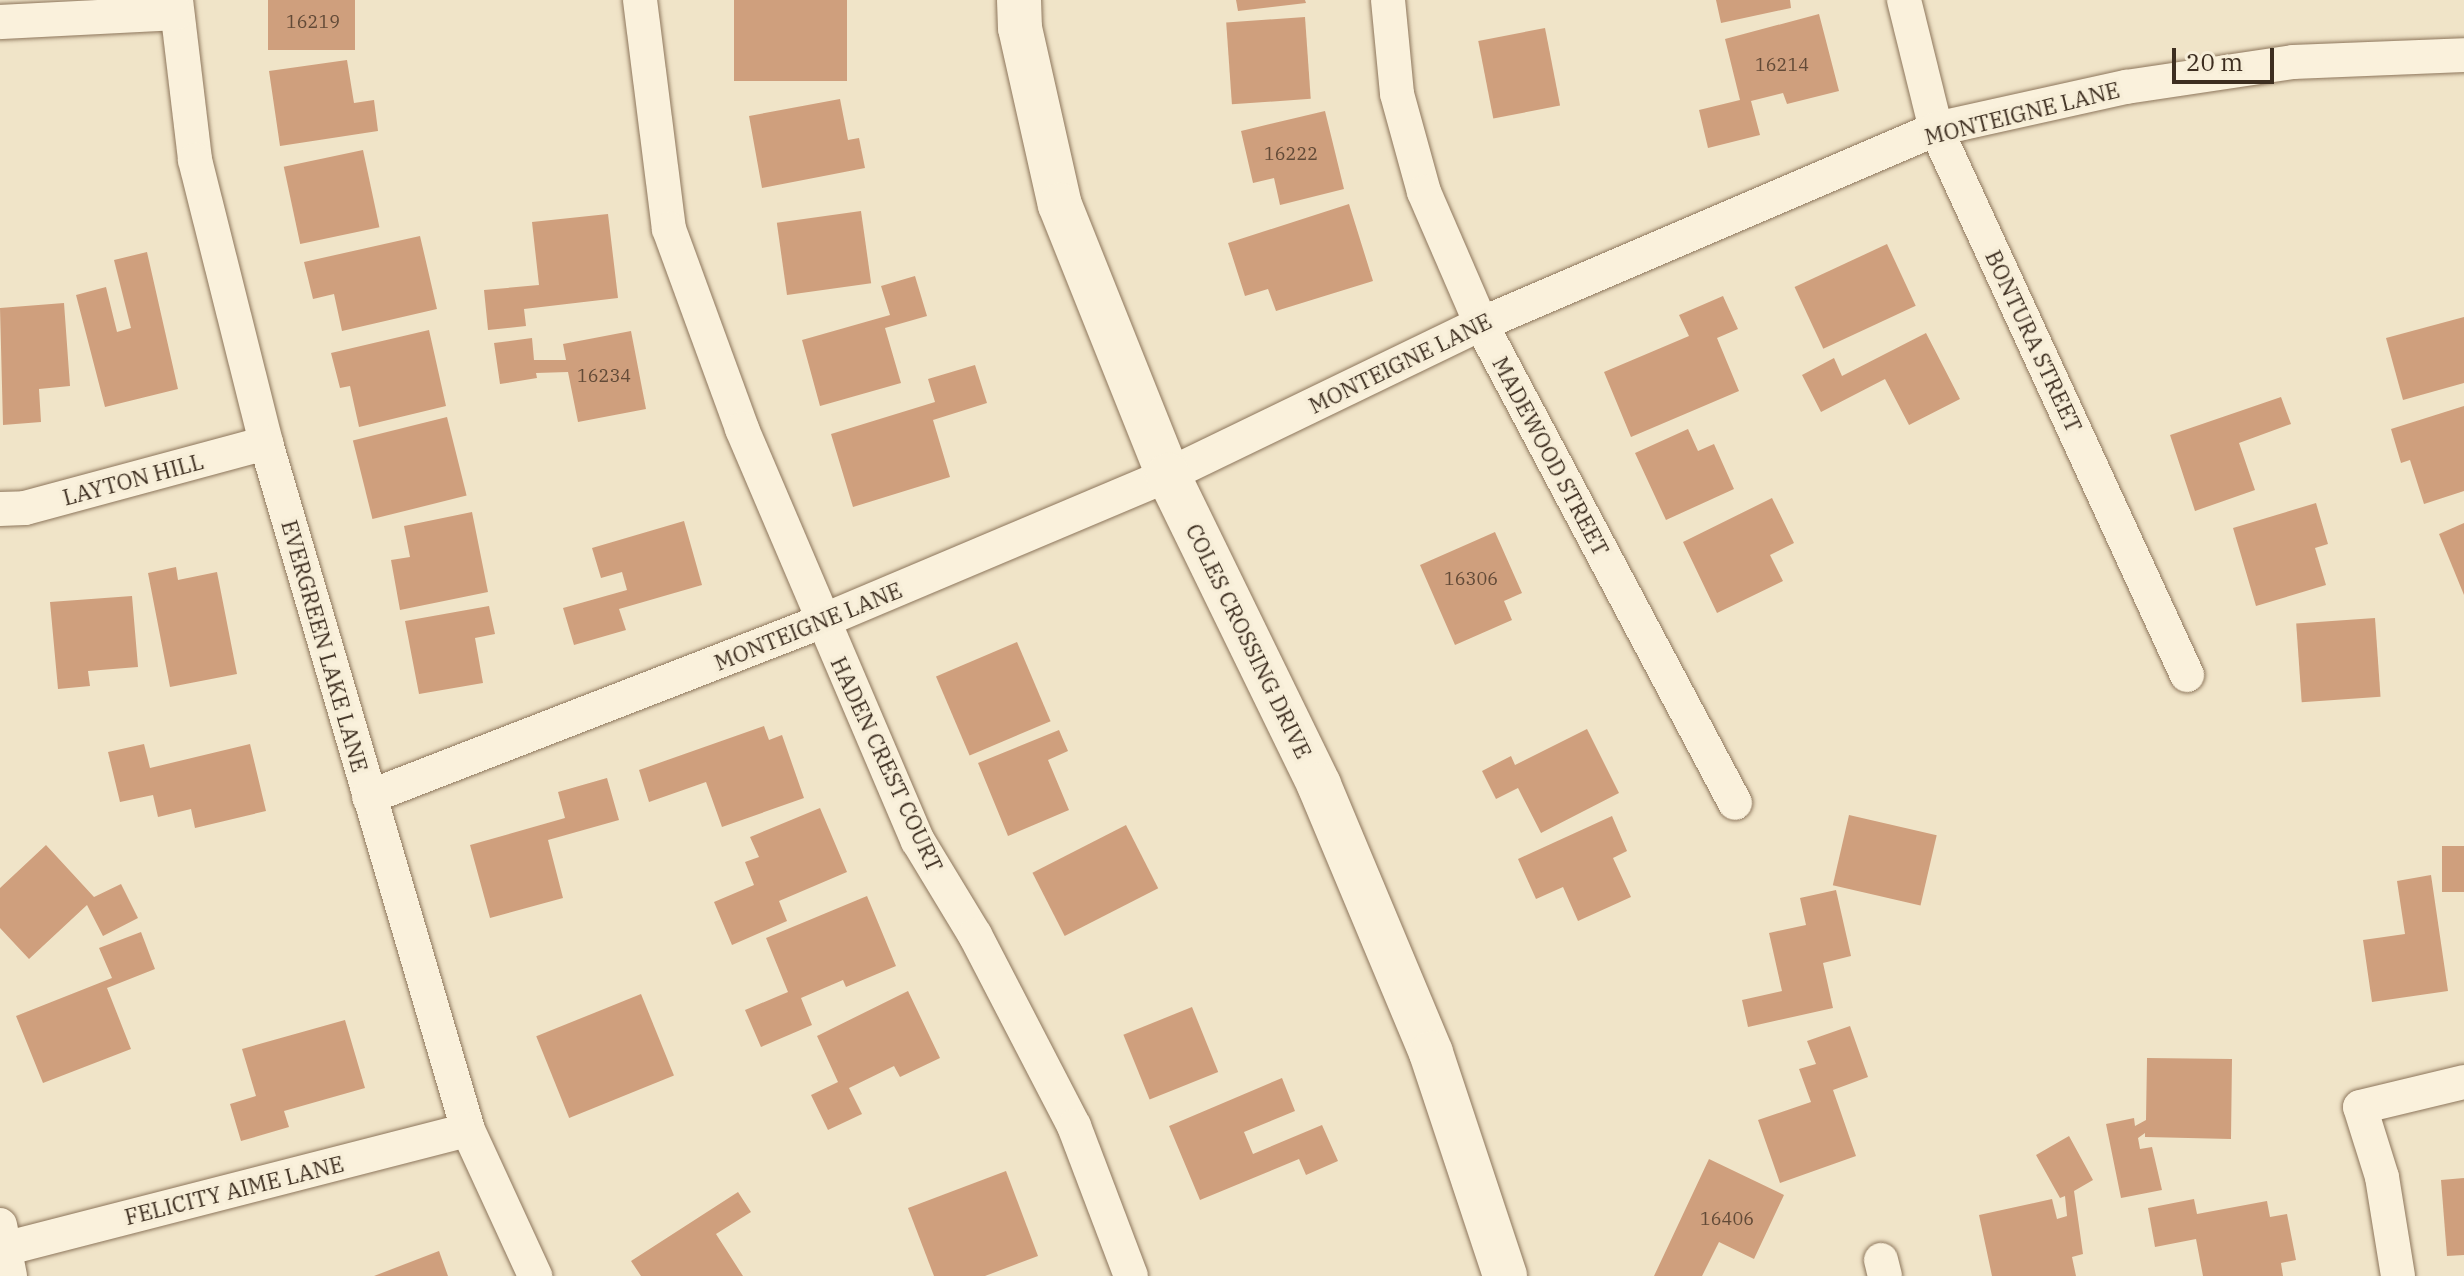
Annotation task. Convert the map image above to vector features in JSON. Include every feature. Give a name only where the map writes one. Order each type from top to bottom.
[{"type":"street","name":"HADEN CREST COURT","points":[[640,0],[669,229],[820,622],[918,841],[975,935],[1074,1126],[1131,1276]]},
{"type":"street","name":"COLES CROSSING DRIVE","points":[[1019,0],[1020,28],[1060,205],[1168,475],[1319,785],[1396,968],[1431,1053],[1505,1276]]},
{"type":"street","name":"MADEWOOD STREET","points":[[1388,0],[1397,94],[1424,192],[1481,324],[1735,803]]},
{"type":"street","name":"BONTURA STREET","points":[[1904,0],[1936,129],[2187,675]]},
{"type":"street","points":[[0,22],[176,7]]},
{"type":"street","name":"EVERGREEN LAKE LANE","points":[[176,7],[195,160],[266,443],[468,1130],[535,1276]]},
{"type":"street","name":"MONTEIGNE LANE","points":[[369,797],[820,622],[1168,475],[1481,324],[1936,129],[2126,87],[2293,62],[2464,55]]},
{"type":"street","name":"LAYTON HILL","points":[[0,509],[25,508],[266,443]]},
{"type":"street","points":[[2398,1276],[2382,1177],[2360,1107],[2464,1082]]},
{"type":"street","name":"FELICITY AIME LANE","points":[[4,1250],[468,1130]]},
{"type":"building","points":[[268,0],[355,0],[355,50],[268,50]]},
{"type":"building","points":[[734,0],[847,0],[847,81],[734,81]]},
{"type":"building","points":[[1236,0],[1305,0],[1306,3],[1238,11]]},
{"type":"building","points":[[1716,0],[1790,0],[1791,8],[1721,23]]},
{"type":"building","points":[[1819,14],[1839,91],[1787,104],[1783,93],[1751,101],[1760,135],[1708,148],[1699,110],[1740,100],[1725,39]]},
{"type":"building","points":[[1305,17],[1311,99],[1232,104],[1226,23]]},
{"type":"building","points":[[1545,28],[1560,106],[1493,119],[1478,41]]},
{"type":"building","points":[[347,60],[354,103],[374,100],[378,131],[280,146],[269,71]]},
{"type":"building","points":[[840,99],[848,140],[859,138],[865,168],[762,188],[749,116]]},
{"type":"building","points":[[1325,111],[1344,189],[1280,205],[1274,178],[1253,183],[1241,131]]},
{"type":"building","points":[[363,150],[379,227],[300,244],[284,167]]},
{"type":"building","points":[[1349,204],[1373,281],[1276,311],[1268,289],[1245,296],[1228,243]]},
{"type":"building","points":[[861,211],[871,283],[787,295],[777,223]]},
{"type":"building","points":[[608,214],[618,298],[524,309],[526,326],[488,330],[484,290],[539,285],[532,222]]},
{"type":"building","points":[[420,236],[437,309],[342,331],[334,294],[313,299],[304,262]]},
{"type":"building","points":[[1887,244],[1916,306],[1823,349],[1795,287]]},
{"type":"building","points":[[147,252],[178,389],[105,407],[76,295],[106,287],[117,332],[131,328],[114,260]]},
{"type":"building","points":[[915,276],[927,316],[885,328],[901,383],[820,406],[802,340],[890,315],[881,286]]},
{"type":"building","points":[[1723,296],[1738,329],[1717,338],[1739,391],[1631,437],[1604,372],[1689,336],[1679,315]]},
{"type":"building","points":[[64,303],[70,386],[39,389],[41,422],[3,425],[0,308]]},
{"type":"building","points":[[2464,317],[2464,383],[2403,400],[2386,338]]},
{"type":"building","points":[[429,330],[446,406],[359,427],[350,386],[340,388],[331,353]]},
{"type":"building","points":[[631,331],[646,409],[578,422],[568,372],[536,373],[537,378],[500,384],[494,343],[532,338],[534,360],[566,360],[563,344]]},
{"type":"building","points":[[1926,333],[1960,399],[1909,425],[1885,379],[1821,412],[1802,375],[1834,358],[1842,376]]},
{"type":"building","points":[[975,365],[987,403],[933,420],[950,477],[853,507],[831,434],[935,402],[928,379]]},
{"type":"building","points":[[2281,397],[2291,424],[2239,443],[2255,490],[2195,511],[2170,435]]},
{"type":"building","points":[[2464,406],[2464,491],[2424,504],[2410,460],[2401,463],[2391,429]]},
{"type":"building","points":[[447,417],[467,496],[372,519],[353,440]]},
{"type":"building","points":[[1688,429],[1698,451],[1714,444],[1734,489],[1666,520],[1635,453]]},
{"type":"building","points":[[1772,498],[1794,543],[1770,555],[1783,581],[1717,613],[1683,542]]},
{"type":"building","points":[[2316,503],[2328,544],[2315,548],[2326,585],[2256,606],[2233,528]]},
{"type":"building","points":[[472,512],[488,592],[400,610],[391,560],[410,557],[404,526]]},
{"type":"building","points":[[684,521],[702,585],[619,609],[626,630],[574,645],[563,608],[627,590],[622,572],[601,578],[592,548]]},
{"type":"building","points":[[2464,523],[2464,595],[2439,534]]},
{"type":"building","points":[[1495,532],[1522,593],[1504,601],[1512,620],[1455,645],[1420,565]]},
{"type":"building","points":[[176,567],[178,580],[217,572],[237,674],[170,687],[148,573]]},
{"type":"building","points":[[132,596],[138,667],[88,671],[90,686],[58,689],[50,602]]},
{"type":"building","points":[[489,606],[495,634],[475,638],[483,683],[419,694],[405,621]]},
{"type":"building","points":[[2375,618],[2381,697],[2302,702],[2296,624]]},
{"type":"building","points":[[1017,642],[1051,721],[970,756],[936,676]]},
{"type":"building","points":[[764,726],[769,740],[782,735],[804,798],[722,827],[706,782],[649,802],[639,770]]},
{"type":"building","points":[[1587,729],[1619,793],[1541,833],[1518,788],[1496,799],[1482,771],[1511,756],[1515,765]]},
{"type":"building","points":[[1059,730],[1068,751],[1048,760],[1069,810],[1008,836],[978,763]]},
{"type":"building","points":[[144,744],[150,768],[250,744],[266,811],[195,828],[191,809],[158,817],[153,795],[120,802],[108,752]]},
{"type":"building","points":[[607,778],[619,820],[548,840],[563,898],[490,918],[470,845],[565,818],[558,792]]},
{"type":"building","points":[[820,808],[847,872],[779,901],[787,921],[732,945],[714,902],[754,885],[745,862],[759,857],[750,837]]},
{"type":"building","points":[[1849,815],[1937,835],[1920,905],[1833,885]]},
{"type":"building","points":[[1612,816],[1627,851],[1613,858],[1631,897],[1578,921],[1563,887],[1536,899],[1518,859]]},
{"type":"building","points":[[1126,825],[1158,888],[1065,936],[1032,873]]},
{"type":"building","points":[[46,845],[94,897],[121,884],[138,918],[103,936],[87,905],[29,959],[0,928],[0,888]]},
{"type":"building","points":[[2442,846],[2464,846],[2464,892],[2442,892]]},
{"type":"building","points":[[2431,875],[2448,991],[2372,1002],[2363,940],[2405,934],[2397,881]]},
{"type":"building","points":[[1836,890],[1851,956],[1823,963],[1833,1008],[1748,1027],[1742,1000],[1782,991],[1769,933],[1806,925],[1800,898]]},
{"type":"building","points":[[867,896],[896,966],[846,987],[843,980],[801,998],[812,1025],[761,1047],[745,1010],[788,992],[766,938]]},
{"type":"building","points":[[141,932],[155,969],[107,988],[131,1049],[43,1083],[16,1016],[112,978],[99,948]]},
{"type":"building","points":[[908,991],[940,1058],[900,1077],[894,1066],[849,1088],[862,1114],[828,1130],[811,1095],[838,1082],[817,1036]]},
{"type":"building","points":[[641,994],[674,1076],[569,1118],[536,1036]]},
{"type":"building","points":[[1192,1007],[1218,1072],[1150,1100],[1123,1035]]},
{"type":"building","points":[[345,1020],[365,1088],[284,1111],[289,1127],[241,1141],[230,1104],[256,1096],[242,1049]]},
{"type":"building","points":[[1850,1026],[1868,1077],[1833,1090],[1856,1156],[1780,1183],[1758,1120],[1811,1102],[1799,1069],[1816,1064],[1807,1041]]},
{"type":"building","points":[[2147,1058],[2232,1059],[2231,1139],[2145,1137],[2145,1133],[2138,1138],[2140,1149],[2152,1147],[2162,1190],[2121,1198],[2106,1124],[2134,1118],[2135,1126],[2146,1120]]},
{"type":"building","points":[[1282,1078],[1295,1111],[1244,1132],[1253,1154],[1322,1125],[1338,1161],[1306,1175],[1299,1159],[1200,1200],[1169,1126]]},
{"type":"building","points":[[2069,1136],[2093,1180],[2074,1191],[2083,1254],[2072,1257],[2076,1276],[1992,1276],[1979,1215],[2052,1199],[2057,1219],[2067,1216],[2065,1196],[2060,1198],[2036,1155]]},
{"type":"building","points":[[1709,1159],[1784,1195],[1754,1259],[1719,1242],[1702,1276],[1654,1276]]},
{"type":"building","points":[[1006,1171],[1038,1256],[985,1276],[934,1276],[908,1208]]},
{"type":"building","points":[[2464,1178],[2464,1255],[2447,1256],[2441,1180]]},
{"type":"building","points":[[738,1192],[751,1212],[716,1234],[743,1276],[641,1276],[631,1261]]},
{"type":"building","points":[[2194,1199],[2197,1214],[2267,1201],[2270,1217],[2287,1214],[2296,1260],[2281,1263],[2283,1276],[2203,1276],[2196,1239],[2155,1247],[2148,1208]]},
{"type":"building","points":[[439,1251],[448,1276],[374,1276]]}]
